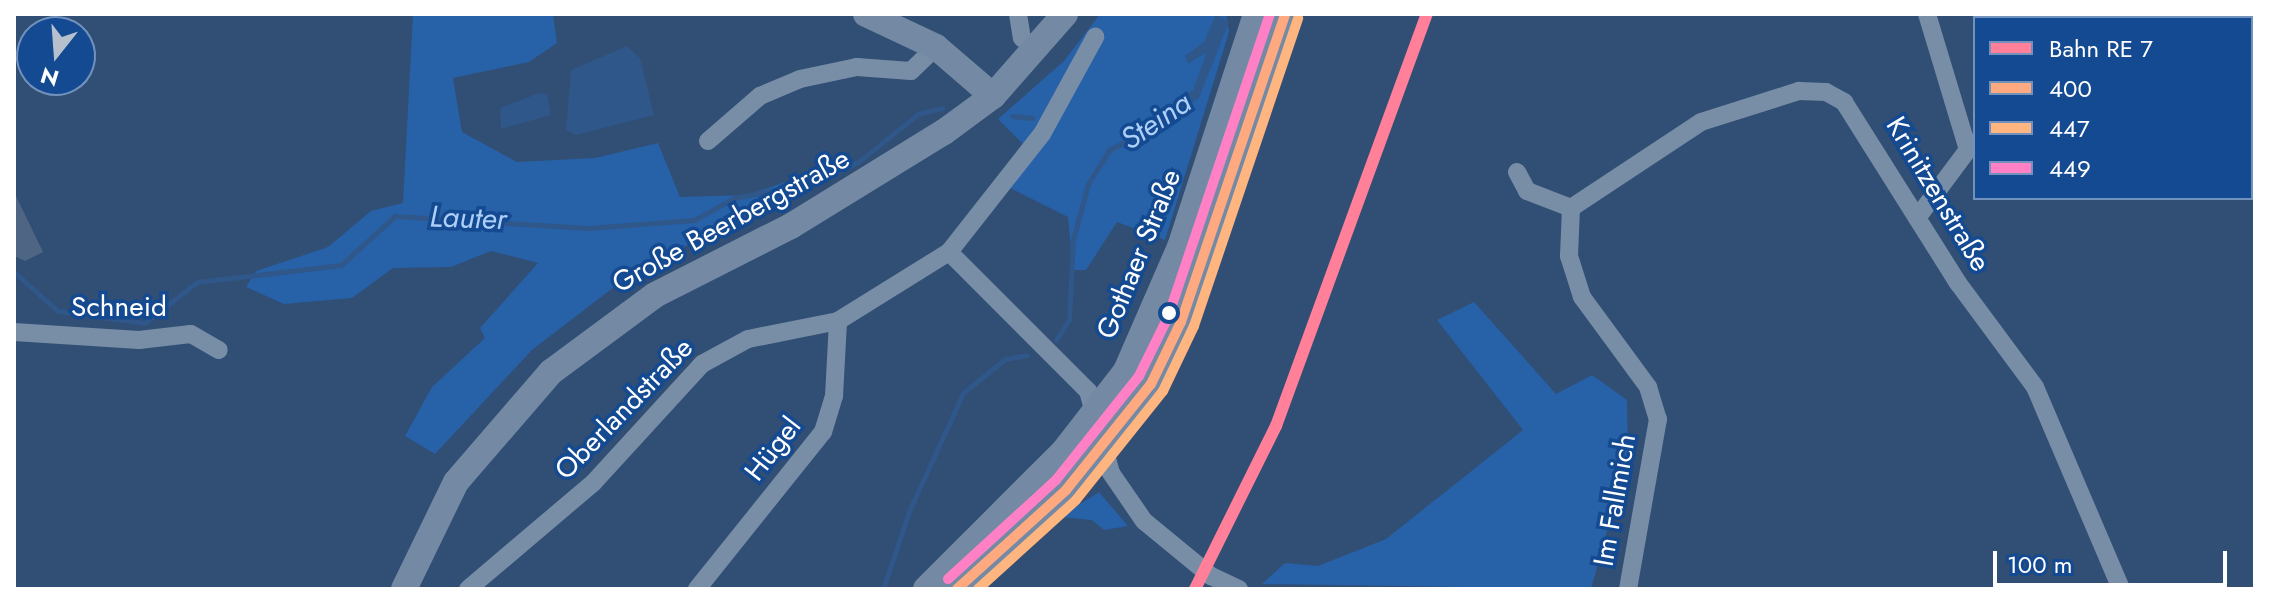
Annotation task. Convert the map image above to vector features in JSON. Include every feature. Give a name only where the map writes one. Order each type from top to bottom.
[{"type":"main road","points":[[866,14],[936,47],[993,96]]},
{"type":"main road","name":"Große Beerbergstraße","points":[[404,589],[456,482],[551,372],[655,295],[877,177],[993,96],[1037,51],[1065,14]]},
{"type":"main road","name":"Gothaer Straße","points":[[926,589],[1095,415],[1161,298],[1256,14]]},
{"type":"main road","name":"Gothaer Straße","points":[[957,589],[1102,449],[1151,384],[1181,322],[1285,14]]},
{"type":"street","points":[[1018,14],[1022,38],[1037,51]]},
{"type":"street","points":[[1917,218],[1971,145],[1927,14]]},
{"type":"street","name":"Oberlandstraße","points":[[468,589],[594,482],[702,364],[748,339],[838,321],[949,252],[1042,134],[1095,37]]},
{"type":"street","points":[[708,141],[760,96],[800,79],[857,67],[911,71],[936,47]]},
{"type":"street","name":"Krinitzenstraße","points":[[1571,208],[1701,122],[1799,91],[1826,92],[1862,123],[1917,218],[2035,387],[2121,589]]},
{"type":"street","points":[[1517,172],[1527,191],[1571,208]]},
{"type":"street","name":"Im Fallmich","points":[[1571,208],[1569,256],[1582,297],[1648,387],[1658,419],[1628,589]]},
{"type":"street","points":[[949,252],[1082,384],[1095,415],[1102,449],[1144,521],[1211,576],[1239,589]]},
{"type":"street","name":"Hügel","points":[[697,589],[823,432],[834,396],[838,321]]},
{"type":"street","name":"Schneid","points":[[14,332],[139,340],[191,334],[219,350]]},
{"type":"shaded area","points":[[413,14],[553,14],[557,43],[529,62],[453,78],[462,132],[517,162],[595,158],[658,143],[680,197],[747,195],[830,167],[836,174],[721,226],[614,287],[532,350],[435,454],[405,436],[432,387],[485,338],[480,328],[538,263],[491,251],[451,267],[393,268],[352,298],[284,304],[246,287],[256,271],[328,247],[371,211],[403,203]]},
{"type":"shaded area","points":[[1100,14],[1226,14],[1229,32],[1165,240],[1117,222],[1086,270],[1073,270],[1068,217],[1008,187],[1033,154],[998,119],[1064,61]]},
{"type":"shaded area","points":[[1474,302],[1556,394],[1592,375],[1627,400],[1628,456],[1591,589],[1262,584],[1285,563],[1318,566],[1386,539],[1523,430],[1437,320]]},
{"type":"shaded area","points":[[1099,492],[1128,526],[1104,530],[1092,520],[1060,517]]},
{"type":"water","points":[[1216,14],[1229,22],[1199,98],[1149,133],[1147,123],[1193,90],[1207,52],[1188,64],[1185,56],[1204,42]]},
{"type":"water","points":[[627,46],[640,58],[654,115],[576,135],[566,130],[571,70]]},
{"type":"water","points":[[539,93],[547,94],[551,115],[501,129],[500,108]]},
{"type":"building","points":[[14,192],[43,252],[25,261],[14,256]]},
{"type":"waterway","name":"Lauter","points":[[14,272],[58,311],[145,323],[197,282],[341,265],[395,216],[588,228],[694,220],[734,198],[815,183],[858,162],[918,114],[942,108]]},
{"type":"waterway","name":"Lauter","points":[[1012,116],[1032,118]]},
{"type":"waterway","name":"Steina","points":[[1056,340],[1069,320],[1073,240],[1088,184],[1109,150],[1153,127]]},
{"type":"waterway","name":"Steina","points":[[883,589],[910,509],[963,393],[1005,359],[1027,355]]},
{"type":"transit line","name":"449","points":[[948,579],[1056,480],[1139,376],[1168,317],[1270,14]]},
{"type":"transit line","name":"400","points":[[957,589],[1066,490],[1151,384],[1181,322],[1285,14]]},
{"type":"transit line","points":[[1195,589],[1276,426],[1427,14]]},
{"type":"transit line","name":"447","points":[[978,589],[1076,500],[1163,391],[1194,326],[1298,18]]}]
